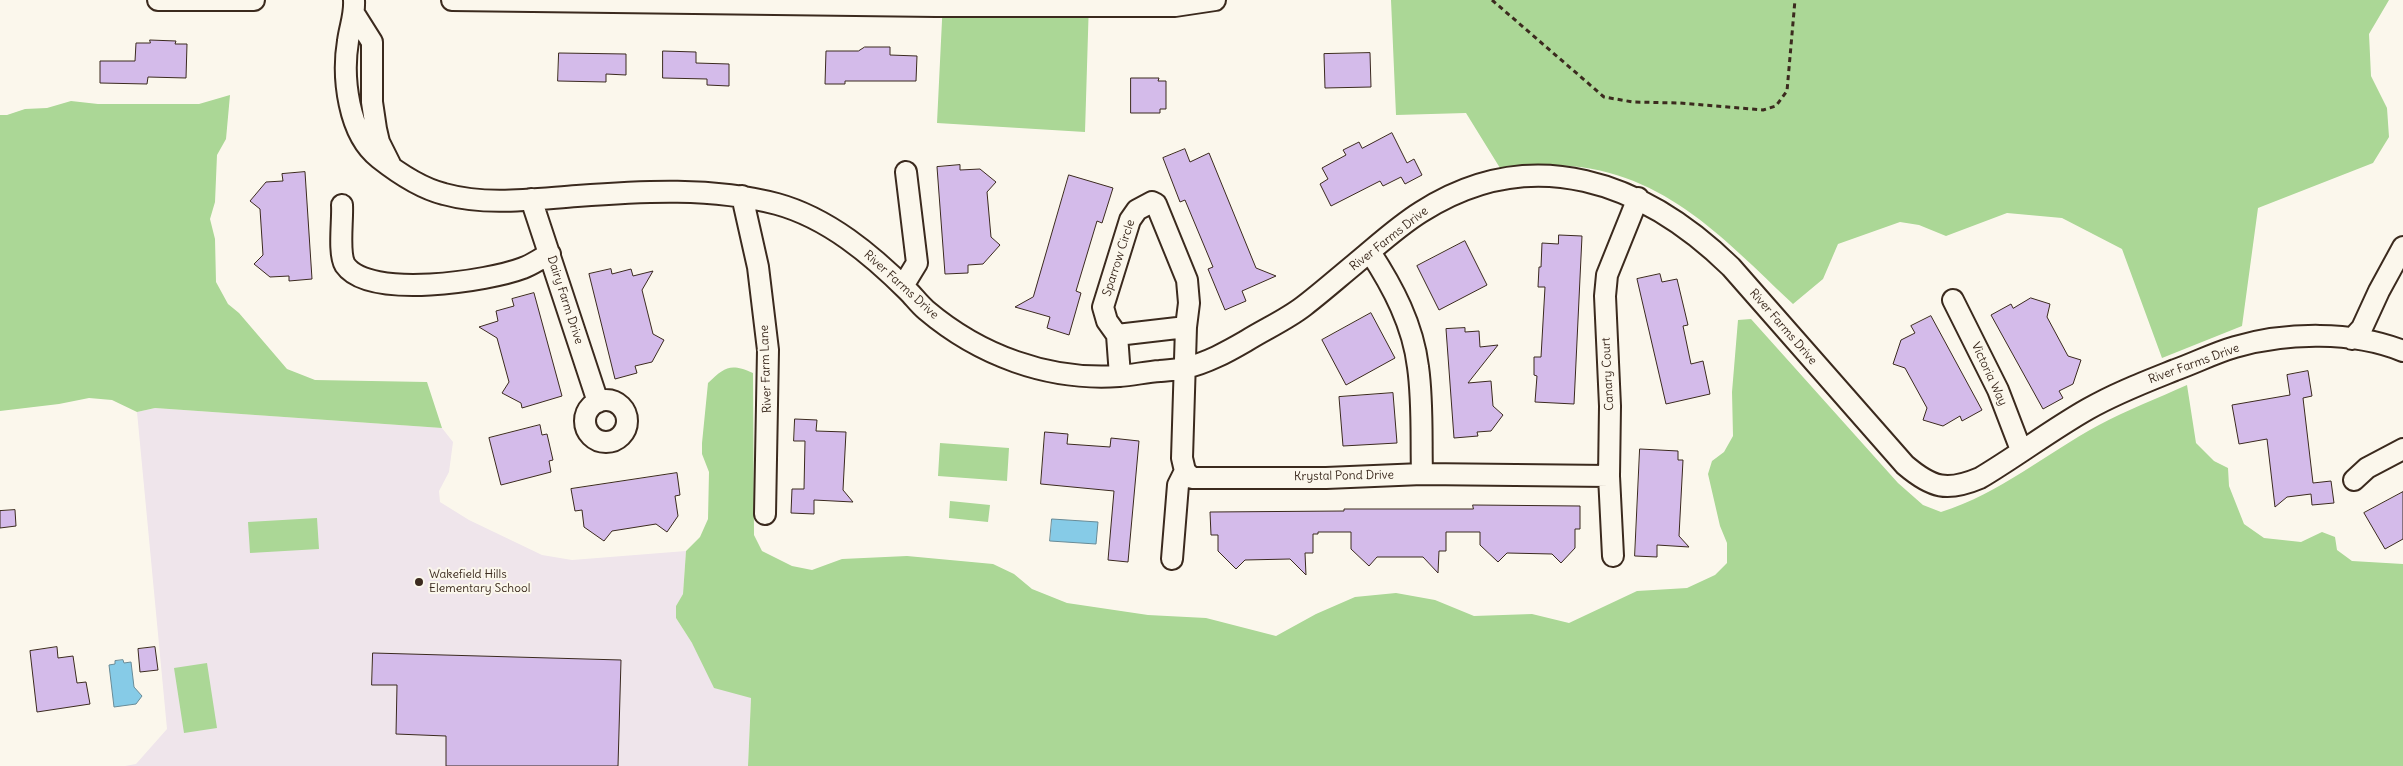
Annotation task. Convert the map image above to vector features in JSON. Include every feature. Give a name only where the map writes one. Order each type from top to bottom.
[{"type":"street","points":[[158,0],[254,0]]},
{"type":"street","points":[[452,0],[936,6],[1175,6],[1215,0]]},
{"type":"street","name":"River Farms Drive","points":[[355,7],[347,44],[348,90],[352,113],[360,136],[368,149],[419,184],[444,194],[479,200],[664,192],[742,196],[787,207],[816,220],[854,244],[903,286],[930,313],[967,340],[999,356],[1062,374],[1092,377],[1120,376],[1184,369],[1228,352],[1288,317],[1407,222],[1441,200],[1470,188],[1510,178],[1576,179],[1604,185],[1656,207],[1700,238],[1731,267],[1889,448],[1913,472],[1934,484],[1952,487],[1980,478],[2021,450],[2119,392],[2217,353],[2237,347],[2282,339],[2320,336],[2352,339],[2389,346],[2403,351]]},
{"type":"street","points":[[903,286],[917,263],[906,172]]},
{"type":"street","name":"River Farm Lane","points":[[742,196],[758,267],[768,350],[765,514]]},
{"type":"street","name":"Canary Court","points":[[1613,556],[1609,476],[1610,406],[1604,296],[1607,275],[1638,198]]},
{"type":"street","name":"Dairy Farm Drive","points":[[531,199],[598,402]]},
{"type":"street","name":"Sparrow Circle","points":[[1120,376],[1117,335],[1107,321],[1103,307],[1130,220],[1137,210],[1152,202],[1156,204],[1188,280],[1189,303],[1184,369]]},
{"type":"street","points":[[342,205],[342,252],[344,264],[357,276],[372,281],[412,286],[477,280],[524,268],[550,254]]},
{"type":"street","points":[[2352,339],[2362,328],[2379,291],[2403,247]]},
{"type":"street","points":[[1370,252],[1387,278],[1402,309],[1412,336],[1418,365],[1420,389],[1422,474]]},
{"type":"street","name":"Victoria Way","points":[[1953,300],[1998,390],[2021,450]]},
{"type":"street","points":[[1117,335],[1186,328]]},
{"type":"street","points":[[1172,560],[1178,485],[1185,471],[1182,458],[1184,369]]},
{"type":"street","points":[[2354,480],[2367,468],[2403,449]]},
{"type":"street","name":"Krystal Pond Drive","points":[[1185,471],[1192,478],[1201,480],[1422,474],[1609,476]]},
{"type":"path","points":[[1492,0],[1604,97],[1650,104],[1680,103],[1762,110],[1776,106],[1787,91],[1795,0]]},
{"type":"shaded area","name":"Wakefield Hills Elementary School","points":[[155,408],[442,428],[453,442],[449,472],[439,491],[440,502],[469,520],[542,555],[572,560],[686,551],[683,594],[676,606],[676,618],[692,643],[751,698],[748,766],[125,766],[136,764],[167,729],[137,412]]},
{"type":"green space","points":[[943,0],[1089,1],[1085,132],[937,123]]},
{"type":"green space","points":[[1391,0],[2389,0],[2369,34],[2371,76],[2387,108],[2389,137],[2373,163],[2258,208],[2242,326],[2162,358],[2122,249],[2062,218],[2007,213],[1946,236],[1919,225],[1900,222],[1838,244],[1823,279],[1793,304],[1714,231],[1686,210],[1657,192],[1626,178],[1591,169],[1553,165],[1500,168],[1466,113],[1396,115]]},
{"type":"green space","points":[[230,95],[226,139],[217,155],[215,202],[210,219],[215,239],[216,282],[228,304],[239,313],[287,369],[315,380],[427,382],[442,428],[155,408],[137,412],[112,400],[89,398],[59,404],[0,411],[0,115],[7,115],[25,109],[47,108],[71,101],[98,104],[199,104]]},
{"type":"green space","points":[[1751,319],[1898,483],[1923,505],[1941,512],[1963,504],[2003,484],[2079,436],[2132,409],[2187,385],[2196,443],[2214,461],[2228,468],[2229,486],[2244,524],[2264,538],[2301,542],[2322,532],[2335,537],[2337,550],[2352,561],[2403,564],[2403,766],[748,766],[751,698],[714,688],[692,643],[676,618],[676,606],[683,594],[686,551],[700,537],[708,519],[709,472],[702,454],[702,443],[708,383],[728,368],[739,368],[753,373],[754,535],[762,551],[792,566],[812,570],[842,559],[907,556],[993,564],[1014,574],[1032,589],[1067,603],[1148,615],[1206,618],[1276,636],[1316,614],[1355,597],[1396,593],[1435,600],[1474,616],[1532,614],[1569,623],[1637,591],[1687,588],[1715,575],[1727,563],[1727,543],[1720,526],[1708,474],[1712,461],[1724,452],[1733,436],[1732,392],[1738,320]]},
{"type":"green space","points":[[940,443],[1009,448],[1007,481],[938,476]]},
{"type":"green space","points":[[950,501],[990,505],[988,522],[949,518]]},
{"type":"green space","points":[[317,518],[319,549],[250,553],[248,522]]},
{"type":"green space","points":[[207,663],[217,728],[184,733],[174,668]]},
{"type":"water","points":[[1052,519],[1098,522],[1096,544],[1050,541]]},
{"type":"water","points":[[123,660],[124,663],[131,662],[134,687],[142,696],[136,704],[114,707],[109,665],[115,664],[115,661]]},
{"type":"building","points":[[150,40],[176,41],[175,44],[187,44],[186,78],[148,77],[147,84],[100,83],[100,61],[135,61],[136,43],[150,43]]},
{"type":"building","points":[[865,47],[890,47],[890,55],[917,56],[916,81],[845,81],[845,84],[825,84],[826,51],[858,51]]},
{"type":"building","points":[[663,51],[696,52],[696,63],[729,64],[729,86],[707,85],[707,79],[663,78]]},
{"type":"building","points":[[559,53],[626,54],[626,75],[606,74],[606,82],[558,81]]},
{"type":"building","points":[[1370,53],[1371,87],[1325,88],[1324,54]]},
{"type":"building","points":[[1131,78],[1159,78],[1158,81],[1166,81],[1166,109],[1160,109],[1160,113],[1131,113]]},
{"type":"building","points":[[1392,133],[1407,163],[1414,159],[1422,175],[1405,184],[1401,177],[1383,186],[1380,181],[1331,206],[1320,184],[1328,179],[1322,168],[1346,155],[1343,150],[1359,142],[1362,148]]},
{"type":"building","points":[[1185,149],[1190,162],[1209,153],[1256,268],[1276,276],[1242,291],[1246,301],[1225,310],[1208,269],[1213,267],[1185,200],[1180,202],[1163,158]]},
{"type":"building","points":[[960,165],[960,170],[980,169],[996,182],[987,192],[991,237],[1000,245],[983,264],[968,265],[968,273],[945,274],[937,167]]},
{"type":"building","points":[[305,172],[312,279],[289,281],[289,276],[270,277],[254,264],[263,255],[260,209],[250,201],[266,182],[283,181],[282,174]]},
{"type":"building","points":[[1069,175],[1113,188],[1102,223],[1097,221],[1076,291],[1081,293],[1069,335],[1047,328],[1050,317],[1015,307],[1033,297]]},
{"type":"building","points":[[1559,235],[1582,236],[1574,404],[1535,402],[1537,376],[1534,375],[1534,357],[1541,357],[1545,287],[1538,287],[1542,243],[1558,244]]},
{"type":"building","points":[[1465,241],[1487,285],[1439,310],[1417,266]]},
{"type":"building","points":[[611,269],[612,274],[631,269],[633,276],[653,271],[642,290],[653,334],[664,340],[652,362],[635,366],[637,373],[615,379],[589,274]]},
{"type":"building","points":[[1660,274],[1662,282],[1677,279],[1688,325],[1683,326],[1691,364],[1703,361],[1710,394],[1666,404],[1637,279]]},
{"type":"building","points":[[534,293],[562,396],[522,408],[521,403],[502,393],[509,382],[497,338],[479,327],[498,321],[496,311],[514,306],[512,299]]},
{"type":"building","points":[[2031,298],[2050,304],[2047,317],[2068,356],[2081,360],[2073,384],[2059,391],[2063,398],[2043,409],[1991,315],[2011,304],[2013,308]]},
{"type":"building","points":[[1371,313],[1395,358],[1346,385],[1322,340]]},
{"type":"building","points":[[1931,316],[1982,410],[1962,421],[1960,416],[1943,426],[1923,420],[1927,408],[1905,368],[1893,364],[1901,340],[1915,333],[1911,326]]},
{"type":"building","points":[[1465,328],[1465,332],[1479,331],[1480,347],[1498,345],[1468,383],[1491,381],[1493,406],[1503,415],[1491,431],[1477,432],[1478,436],[1454,438],[1446,329]]},
{"type":"building","points":[[2308,371],[2312,396],[2303,398],[2313,483],[2331,481],[2334,503],[2312,505],[2311,494],[2287,497],[2275,507],[2267,439],[2239,444],[2232,405],[2290,395],[2287,375]]},
{"type":"building","points":[[1393,393],[1397,443],[1343,446],[1339,397]]},
{"type":"building","points":[[795,419],[817,420],[816,431],[846,432],[843,490],[853,502],[814,500],[814,514],[791,513],[792,489],[804,489],[805,441],[794,441]]},
{"type":"building","points":[[540,425],[542,435],[547,434],[553,460],[549,461],[551,472],[501,485],[489,438]]},
{"type":"building","points":[[1045,432],[1068,434],[1067,444],[1110,447],[1111,438],[1139,441],[1128,562],[1108,560],[1114,491],[1041,484]]},
{"type":"building","points":[[1640,449],[1678,451],[1678,460],[1683,460],[1679,536],[1689,547],[1657,545],[1657,557],[1635,556]]},
{"type":"building","points":[[677,473],[680,495],[675,496],[678,516],[667,532],[656,524],[612,531],[604,541],[584,527],[582,510],[575,511],[571,489]]},
{"type":"building","points":[[2403,492],[2403,539],[2385,549],[2364,513]]},
{"type":"building","points":[[1473,505],[1580,506],[1580,529],[1575,529],[1575,548],[1561,563],[1552,554],[1507,553],[1498,562],[1480,545],[1480,532],[1446,532],[1446,551],[1439,551],[1438,573],[1423,557],[1377,557],[1369,566],[1351,549],[1351,532],[1318,532],[1318,534],[1313,534],[1313,553],[1305,553],[1306,575],[1290,559],[1245,560],[1236,569],[1218,551],[1218,535],[1211,535],[1210,512],[1473,509]]},
{"type":"building","points":[[15,510],[16,526],[0,528],[0,511]]},
{"type":"building","points":[[57,647],[58,658],[73,656],[77,683],[86,682],[90,704],[37,712],[30,651]]},
{"type":"building","points":[[155,647],[158,670],[140,672],[138,649]]},
{"type":"building","points":[[373,653],[621,660],[618,766],[446,766],[446,736],[396,734],[397,685],[372,685]]},
{"type":"place","name":"Wakefield Hills Elementary School","points":[[419,582]]}]
